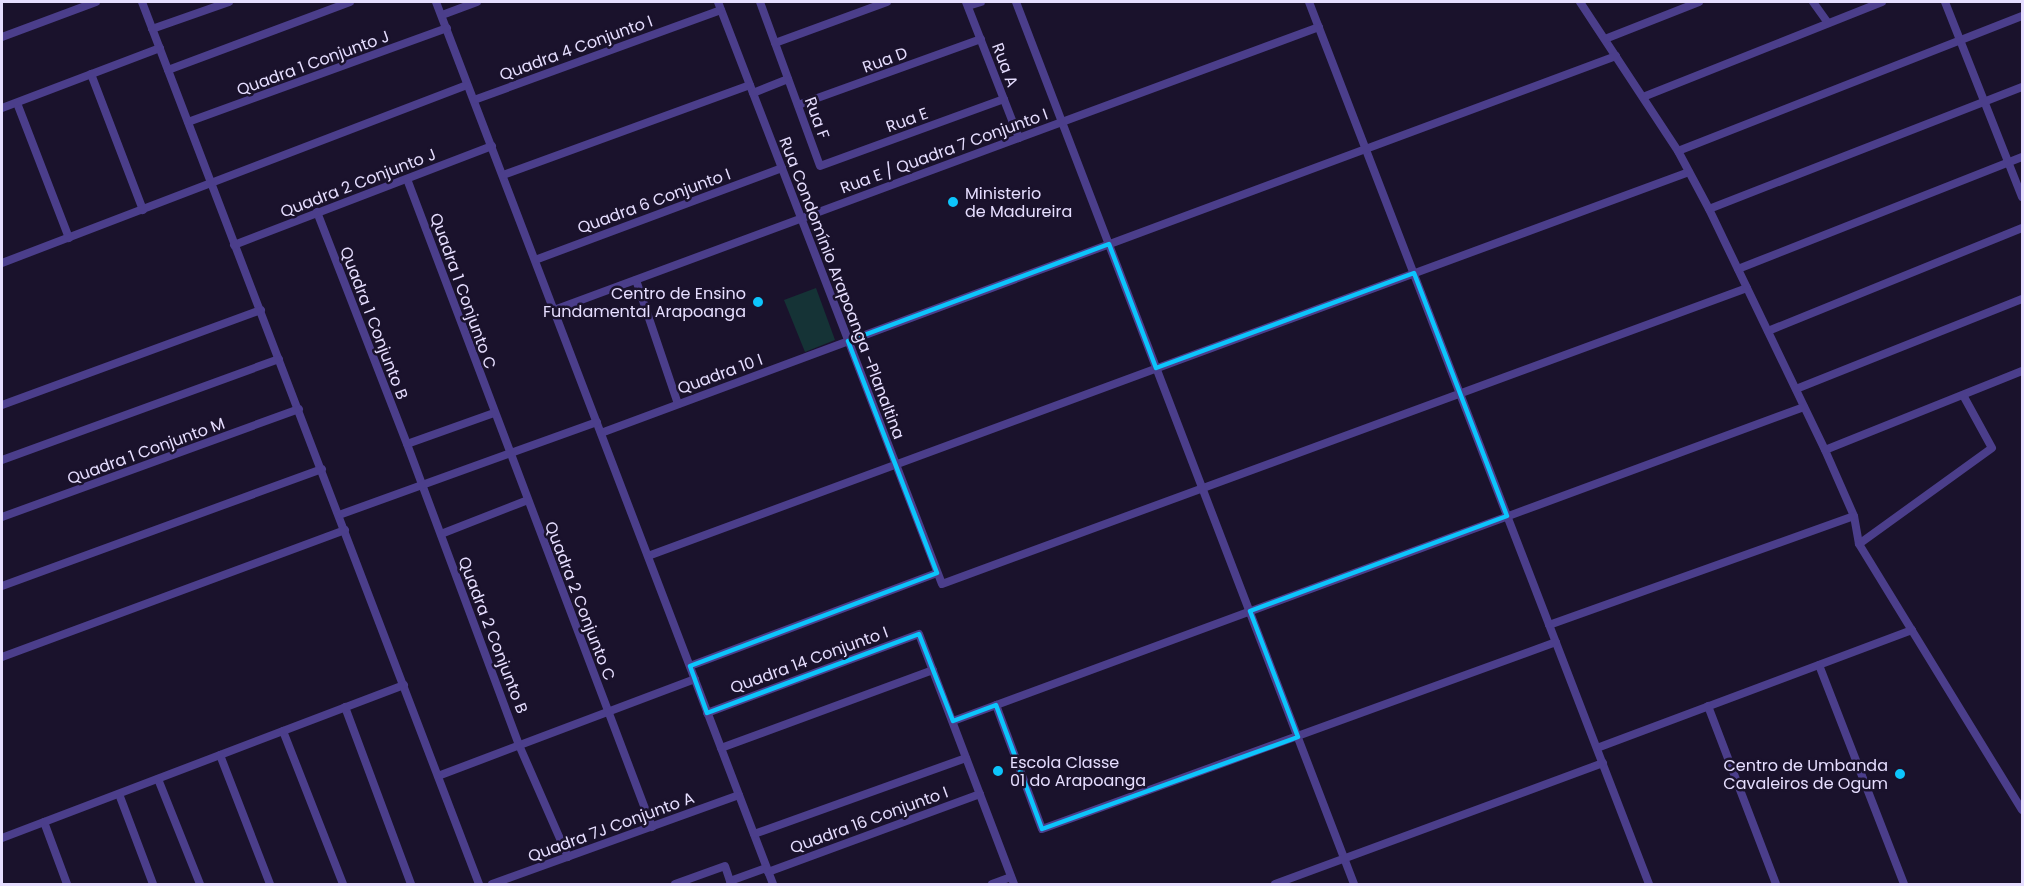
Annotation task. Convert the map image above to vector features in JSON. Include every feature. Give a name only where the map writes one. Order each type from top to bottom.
[{"type":"street","points":[[2,37],[96,2]]},
{"type":"street","points":[[142,2],[479,885]]},
{"type":"street","points":[[152,29],[229,2]]},
{"type":"street","points":[[168,70],[350,2]]},
{"type":"street","points":[[436,2],[773,885]]},
{"type":"street","points":[[442,15],[477,2]]},
{"type":"street","name":"Rua F","points":[[760,2],[820,166]]},
{"type":"street","points":[[775,43],[887,2]]},
{"type":"street","points":[[967,4],[981,2]]},
{"type":"street","points":[[1016,2],[1354,885]]},
{"type":"street","points":[[1309,2],[1649,885]]},
{"type":"street","points":[[1580,2],[1678,151],[1709,209],[1825,450],[1854,516],[1859,544],[2022,810]]},
{"type":"street","points":[[1605,39],[1699,2]]},
{"type":"street","points":[[1813,2],[1828,23]]},
{"type":"street","points":[[1643,97],[1882,2]]},
{"type":"street","points":[[1945,2],[2022,197]]},
{"type":"street","name":"Rua A","points":[[967,4],[1019,138]]},
{"type":"street","name":"Rua Condomínio Arapoanga -Planaltina","points":[[720,6],[942,584],[1202,488]]},
{"type":"street","name":"Quadra 4 Conjunto I","points":[[474,100],[720,6]]},
{"type":"street","points":[[1678,151],[2022,16]]},
{"type":"street","name":"Rua E / Quadra 7 Conjunto I","points":[[554,310],[1319,27]]},
{"type":"street","name":"Quadra 1 Conjunto J","points":[[188,122],[447,28]]},
{"type":"street","name":"Rua D","points":[[798,105],[981,39]]},
{"type":"street","points":[[2,108],[160,48]]},
{"type":"street","name":"Quadra 10 I","points":[[601,433],[1616,56]]},
{"type":"street","points":[[92,74],[143,210]]},
{"type":"street","points":[[503,175],[752,89],[788,79]]},
{"type":"street","points":[[2,264],[467,85]]},
{"type":"street","points":[[1709,209],[2022,87]]},
{"type":"street","name":"Rua E","points":[[820,166],[1004,99]]},
{"type":"street","points":[[17,103],[69,238]]},
{"type":"street","name":"Quadra 2 Conjunto J","points":[[234,245],[492,146]]},
{"type":"street","points":[[1738,269],[2022,157]]},
{"type":"street","name":"Quadra 6 Conjunto I","points":[[535,260],[782,168]]},
{"type":"street","points":[[648,556],[1689,172]]},
{"type":"street","name":"Quadra 1 Conjunto C","points":[[407,179],[510,453]]},
{"type":"street","name":"Quadra 1 Conjunto B","points":[[317,212],[422,485]]},
{"type":"street","points":[[1768,331],[2022,228]]},
{"type":"street","points":[[636,280],[678,404]]},
{"type":"street","points":[[1202,488],[1747,288]]},
{"type":"street","points":[[1796,389],[2022,299]]},
{"type":"street","points":[[2,405],[261,310]]},
{"type":"street","points":[[2,460],[279,359]]},
{"type":"street","points":[[1825,450],[2022,370]]},
{"type":"street","points":[[1859,544],[1992,448],[1963,395]]},
{"type":"street","points":[[952,721],[1804,406]]},
{"type":"street","name":"Quadra 1 Conjunto M","points":[[2,517],[299,410]]},
{"type":"street","points":[[407,444],[494,413]]},
{"type":"street","points":[[339,515],[597,422]]},
{"type":"street","name":"Quadra 2 Conjunto C","points":[[510,453],[652,827]]},
{"type":"street","points":[[2,586],[322,469]]},
{"type":"street","name":"Quadra 2 Conjunto B","points":[[422,485],[519,745],[568,857]]},
{"type":"street","points":[[441,534],[528,500]]},
{"type":"street","points":[[1549,625],[1854,516]]},
{"type":"street","points":[[2,657],[345,530]]},
{"type":"street","points":[[690,666],[937,573]]},
{"type":"street","points":[[1597,748],[1912,630]]},
{"type":"street","name":"Quadra 14 Conjunto I","points":[[707,713],[919,634],[933,670]]},
{"type":"street","points":[[996,705],[1042,829],[1556,642]]},
{"type":"street","points":[[1819,665],[1904,885]]},
{"type":"street","points":[[721,748],[933,670],[1013,881],[992,885]]},
{"type":"street","points":[[438,776],[695,679]]},
{"type":"street","points":[[2,838],[404,685]]},
{"type":"street","points":[[1708,706],[1776,885]]},
{"type":"street","points":[[345,707],[411,885]]},
{"type":"street","points":[[283,731],[343,885]]},
{"type":"street","points":[[220,755],[270,885]]},
{"type":"street","name":"Quadra 16 Conjunto I","points":[[754,834],[966,758]]},
{"type":"street","points":[[1275,885],[1603,763]]},
{"type":"street","points":[[158,778],[200,885]]},
{"type":"street","points":[[119,794],[153,885]]},
{"type":"street","name":"Quadra 16 Conjunto I","points":[[731,883],[980,794]]},
{"type":"street","name":"Quadra 7J Conjunto A","points":[[492,885],[739,795]]},
{"type":"street","points":[[44,822],[67,885]]},
{"type":"street","points":[[675,885],[725,866],[731,883]]},
{"type":"highlighted area","points":[[1109,244],[1156,368],[1414,273],[1507,516],[1250,611],[1298,737],[1042,829],[996,705],[953,721],[919,634],[707,713],[690,666],[937,573],[848,341]]},
{"type":"green space","points":[[816,288],[835,340],[805,352],[784,300]]},
{"type":"place","name":"Ministerio de Madureira","points":[[953,202]]},
{"type":"place","name":"Centro de Ensino Fundamental Arapoanga","points":[[758,302]]},
{"type":"place","name":"Escola Classe 01 do Arapoanga","points":[[998,771]]},
{"type":"place","name":"Centro de Umbanda Cavaleiros de Ogum","points":[[1900,774]]}]
